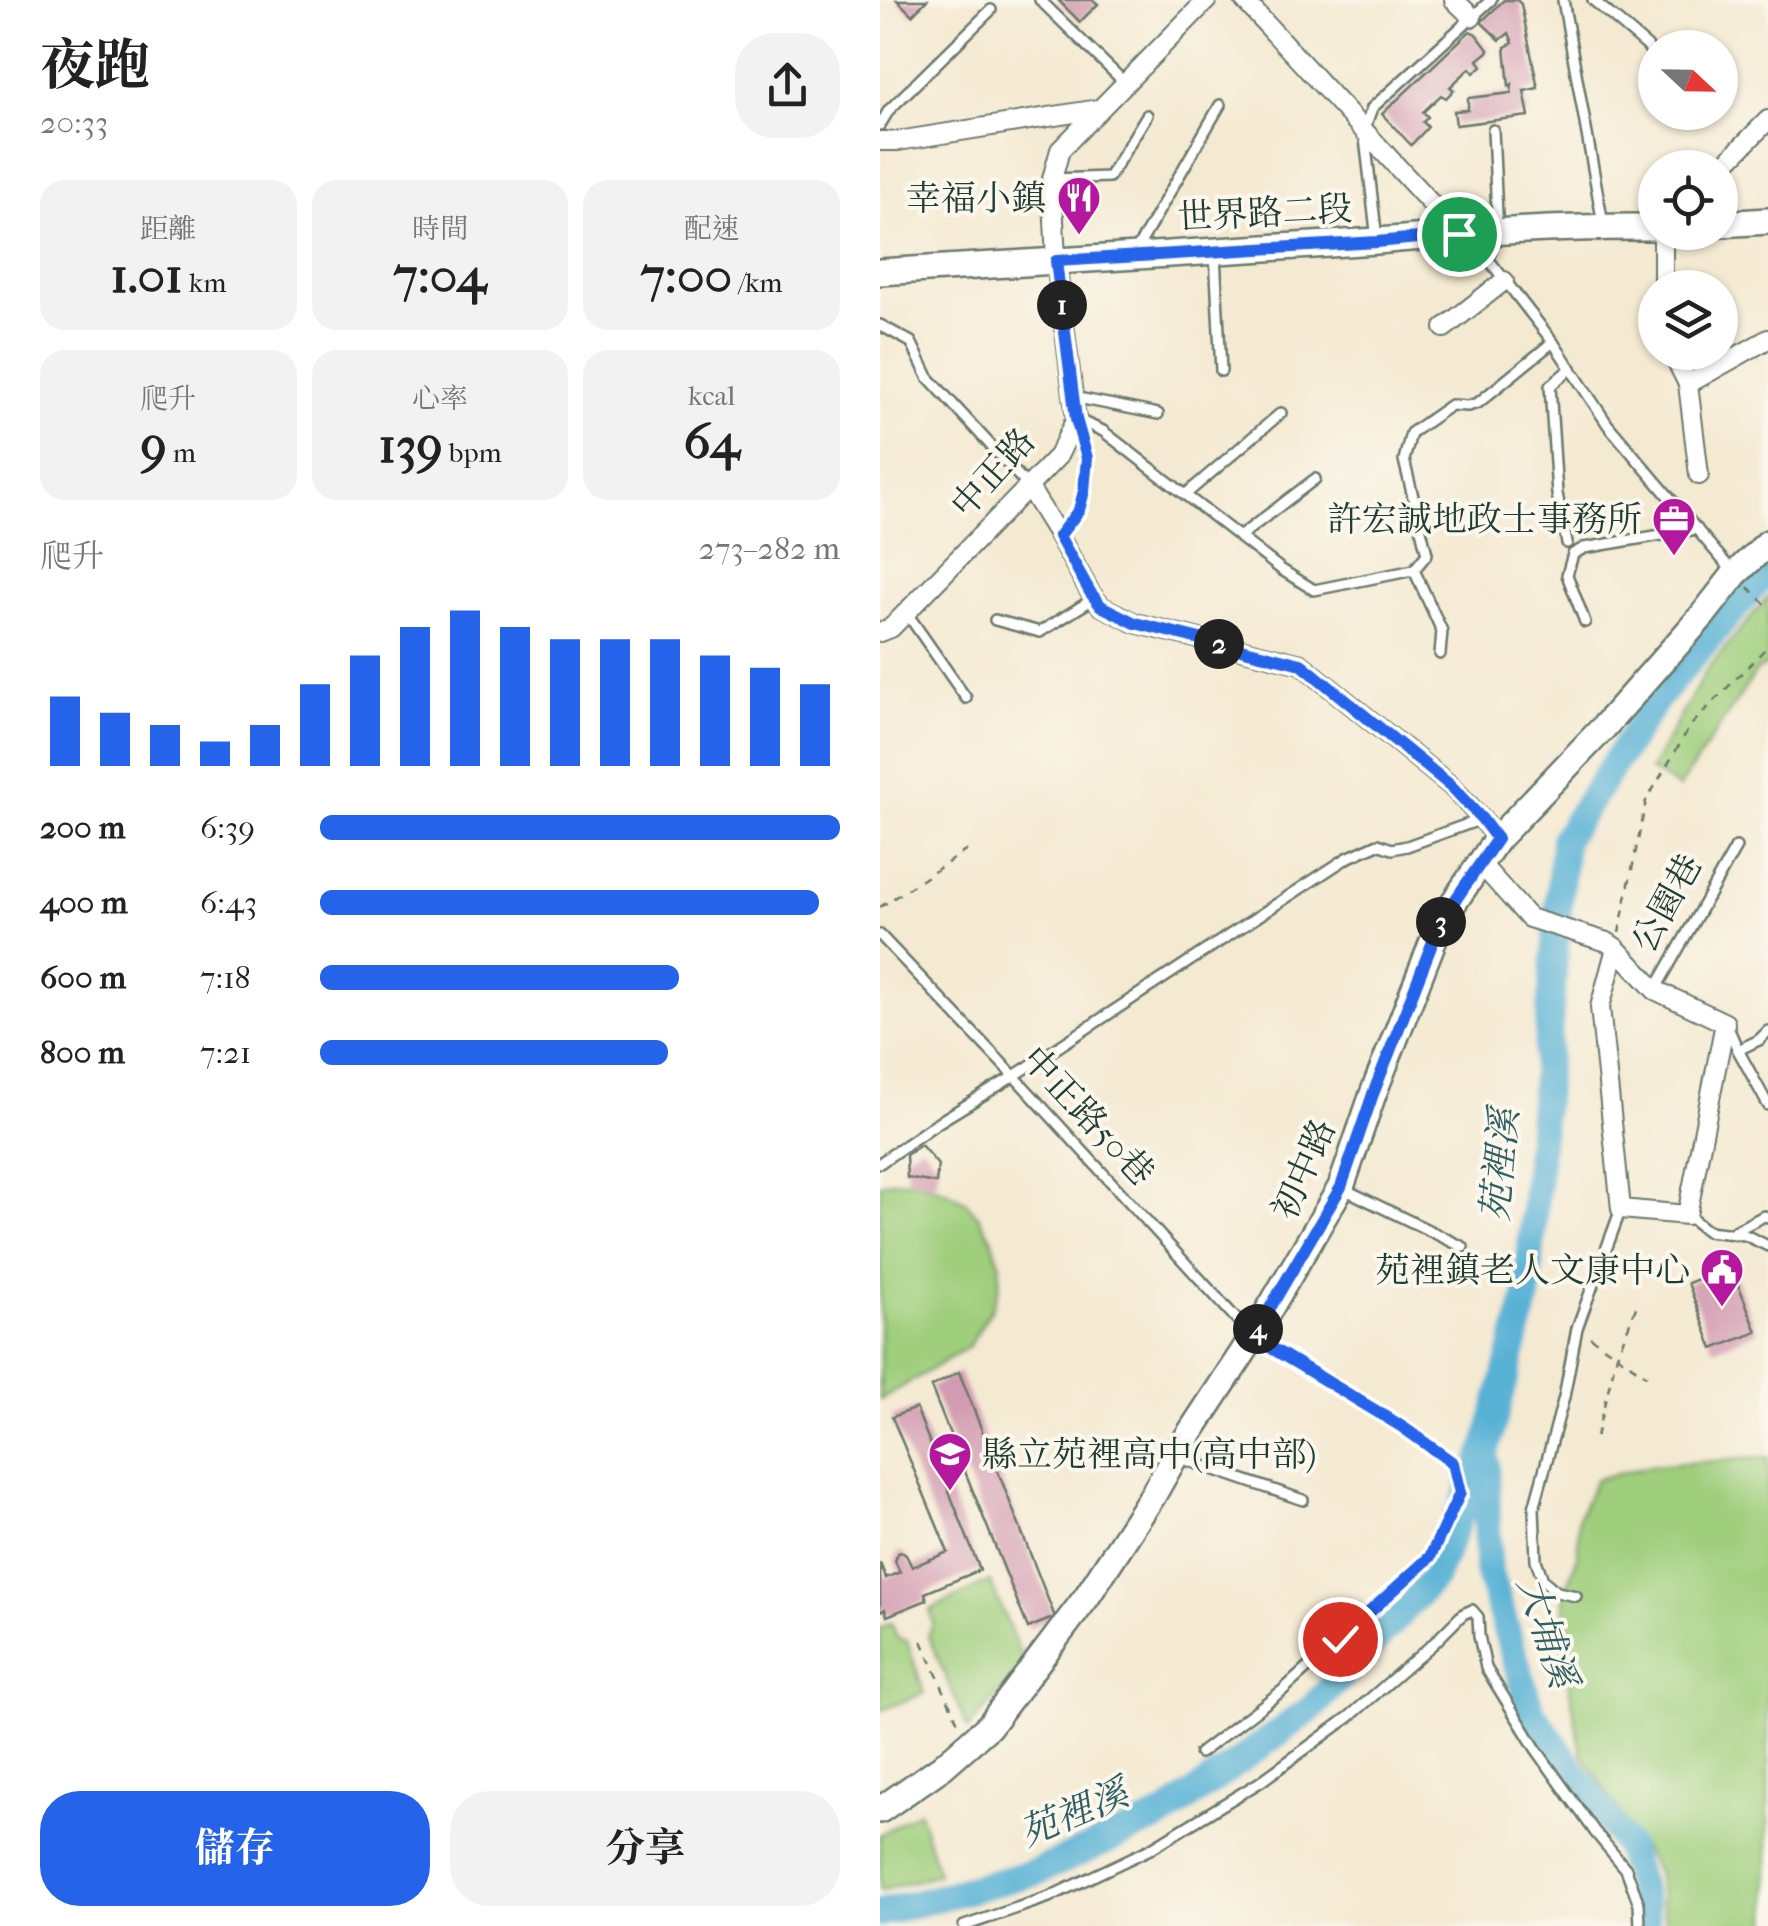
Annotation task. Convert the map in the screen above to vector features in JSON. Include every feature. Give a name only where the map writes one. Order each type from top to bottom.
[{"type":"street","points":[[1052,179],[1060,150],[1207,0]]},
{"type":"street","points":[[1244,0],[1459,234]]},
{"type":"street","points":[[1454,0],[1472,17]]},
{"type":"street","points":[[880,142],[1100,109]]},
{"type":"street","points":[[1738,151],[1768,120]]},
{"type":"street","name":"中正路","points":[[880,632],[892,628],[1058,456],[1076,419],[1056,261],[1052,179]]},
{"type":"street","points":[[1738,223],[1768,221]]},
{"type":"street","name":"世界路二段","points":[[880,272],[1459,234],[1638,227]]},
{"type":"street","points":[[1444,328],[1504,281]]},
{"type":"street","points":[[1688,384],[1768,338]]},
{"type":"street","points":[[1681,370],[1688,384],[1699,475]]},
{"type":"street","points":[[1028,486],[1101,606],[1135,623],[1301,664],[1451,786],[1490,829]]},
{"type":"street","name":"初中路","points":[[882,1804],[942,1767],[989,1726],[1086,1598],[1253,1337],[1341,1187],[1441,921],[1480,863],[1490,829],[1604,728],[1736,574],[1768,543]]},
{"type":"street","points":[[1480,863],[1530,918],[1612,945],[1600,1007],[1622,1210],[1687,1214],[1726,1023]]},
{"type":"street","name":"公園巷","points":[[1612,945],[1655,990],[1726,1023]]},
{"type":"lane","points":[[1040,0],[1125,83]]},
{"type":"lane","points":[[1377,242],[1364,130],[1372,108],[1490,0]]},
{"type":"lane","points":[[1563,0],[1604,226]]},
{"type":"lane","points":[[1593,0],[1638,38]]},
{"type":"lane","points":[[880,125],[889,110],[991,10]]},
{"type":"lane","points":[[1132,256],[1220,104]]},
{"type":"lane","points":[[1052,179],[1109,177],[1147,116]]},
{"type":"lane","points":[[1493,130],[1497,215],[1489,260],[1554,342],[1608,425],[1736,574]]},
{"type":"lane","points":[[1215,251],[1221,372]]},
{"type":"lane","points":[[880,325],[911,342],[928,377],[1028,486]]},
{"type":"lane","points":[[1076,419],[1103,431],[1282,570],[1314,590],[1414,570],[1427,554],[1404,460],[1411,433],[1451,405],[1478,403],[1554,342]]},
{"type":"lane","points":[[1567,543],[1556,494],[1550,386],[1570,368]]},
{"type":"lane","points":[[1073,396],[1158,414]]},
{"type":"lane","points":[[1186,494],[1281,412]]},
{"type":"lane","points":[[1059,536],[1079,510],[1084,491],[1087,458],[1076,419]]},
{"type":"lane","points":[[1239,537],[1315,478]]},
{"type":"lane","points":[[1585,622],[1567,574],[1573,554],[1584,548],[1697,529]]},
{"type":"lane","points":[[1414,570],[1442,631],[1440,654]]},
{"type":"lane","points":[[995,620],[1040,632],[1094,598]]},
{"type":"lane","points":[[906,612],[966,698]]},
{"type":"lane","points":[[880,1163],[1347,858],[1378,844],[1392,849],[1490,829]]},
{"type":"lane","name":"公園巷","points":[[1655,990],[1736,846]]},
{"type":"lane","name":"中正路50巷","points":[[880,935],[1253,1337],[1401,1426],[1453,1463],[1460,1493],[1430,1557],[1283,1690],[1200,1752]]},
{"type":"lane","points":[[1726,1023],[1768,1105]]},
{"type":"lane","points":[[1738,1050],[1760,1040],[1768,1031]]},
{"type":"lane","points":[[1341,1187],[1462,1246]]},
{"type":"lane","points":[[1576,1596],[1556,1592],[1543,1580],[1536,1560],[1534,1508],[1564,1397],[1576,1328],[1622,1210]]},
{"type":"lane","points":[[1687,1214],[1707,1231],[1746,1235],[1768,1246]]},
{"type":"lane","points":[[1731,1234],[1768,1217]]},
{"type":"lane","points":[[1174,1456],[1304,1500]]},
{"type":"lane","points":[[964,1926],[1049,1897],[1150,1849],[1260,1782],[1350,1717],[1472,1610],[1478,1617],[1486,1668],[1536,1749],[1626,1870],[1639,1904],[1640,1926]]},
{"type":"path","points":[[1736,574],[1768,608]]},
{"type":"path","points":[[1612,945],[1646,801],[1691,724],[1768,646]]},
{"type":"path","points":[[880,907],[970,848]]},
{"type":"path","points":[[1596,1437],[1617,1355],[1637,1305]]},
{"type":"path","points":[[1576,1328],[1648,1376]]},
{"type":"path","points":[[922,1641],[967,1745]]},
{"type":"green space","points":[[1768,597],[1768,665],[1757,670],[1679,788],[1650,770],[1706,671]]},
{"type":"green space","points":[[895,1180],[921,1182],[965,1201],[992,1239],[1000,1264],[999,1287],[991,1310],[968,1347],[880,1400],[880,1184]]},
{"type":"green space","points":[[1768,1457],[1768,1926],[1666,1926],[1657,1871],[1582,1754],[1564,1659],[1564,1595],[1578,1555],[1578,1518],[1596,1479],[1651,1466]]},
{"type":"green space","points":[[990,1581],[1024,1663],[968,1729],[928,1636],[933,1624],[930,1610]]},
{"type":"green space","points":[[891,1623],[897,1638],[907,1641],[924,1693],[880,1711],[880,1628]]},
{"type":"green space","points":[[919,1811],[938,1874],[880,1891],[880,1835]]},
{"type":"building","points":[[897,0],[927,0],[912,15]]},
{"type":"building","points":[[1058,0],[1093,0],[1098,4],[1080,22]]},
{"type":"building","points":[[1504,0],[1521,4],[1538,88],[1524,91],[1529,116],[1456,125],[1454,111],[1468,110],[1468,98],[1511,93],[1505,47],[1513,43],[1509,33],[1500,40],[1481,22]]},
{"type":"building","points":[[1470,31],[1489,51],[1478,60],[1482,66],[1474,73],[1470,68],[1450,87],[1454,90],[1446,98],[1441,95],[1423,112],[1428,117],[1423,122],[1428,127],[1411,145],[1382,114]]},
{"type":"building","points":[[921,1145],[938,1165],[936,1183],[907,1178],[906,1155]]},
{"type":"building","name":"苑裡鎮老人文康中心","points":[[1731,1266],[1757,1332],[1713,1349],[1688,1283]]},
{"type":"building","points":[[959,1372],[1055,1617],[1028,1628],[931,1387]]},
{"type":"building","points":[[916,1408],[980,1570],[925,1593],[927,1600],[887,1616],[885,1609],[880,1612],[880,1563],[886,1578],[900,1572],[895,1561],[898,1553],[906,1555],[912,1567],[948,1552],[892,1417]]},
{"type":"waterway","name":"苑裡溪","points":[[880,1913],[1036,1872],[1164,1816],[1312,1708],[1435,1576],[1486,1449],[1527,1298],[1564,839],[1658,697],[1768,570]]},
{"type":"waterway","name":"大埔溪","points":[[1486,1462],[1488,1570],[1531,1711],[1627,1847],[1645,1905],[1646,1926]]},
{"type":"place","name":"幸福小鎮","points":[[1079,236]]},
{"type":"place","name":"許宏誠地政士事務所","points":[[1674,557]]},
{"type":"place","name":"苑裡鎮老人文康中心","points":[[1722,1308]]},
{"type":"place","name":"縣立苑裡高中(高中部)","points":[[950,1492]]},
{"type":"route","points":[[1340,1639],[1430,1557],[1460,1493],[1453,1463],[1401,1426],[1253,1337],[1341,1187],[1441,921],[1497,839],[1451,786],[1301,664],[1135,623],[1101,606],[1090,592],[1059,536],[1079,510],[1087,458],[1076,419],[1056,261],[1459,234]]}]
